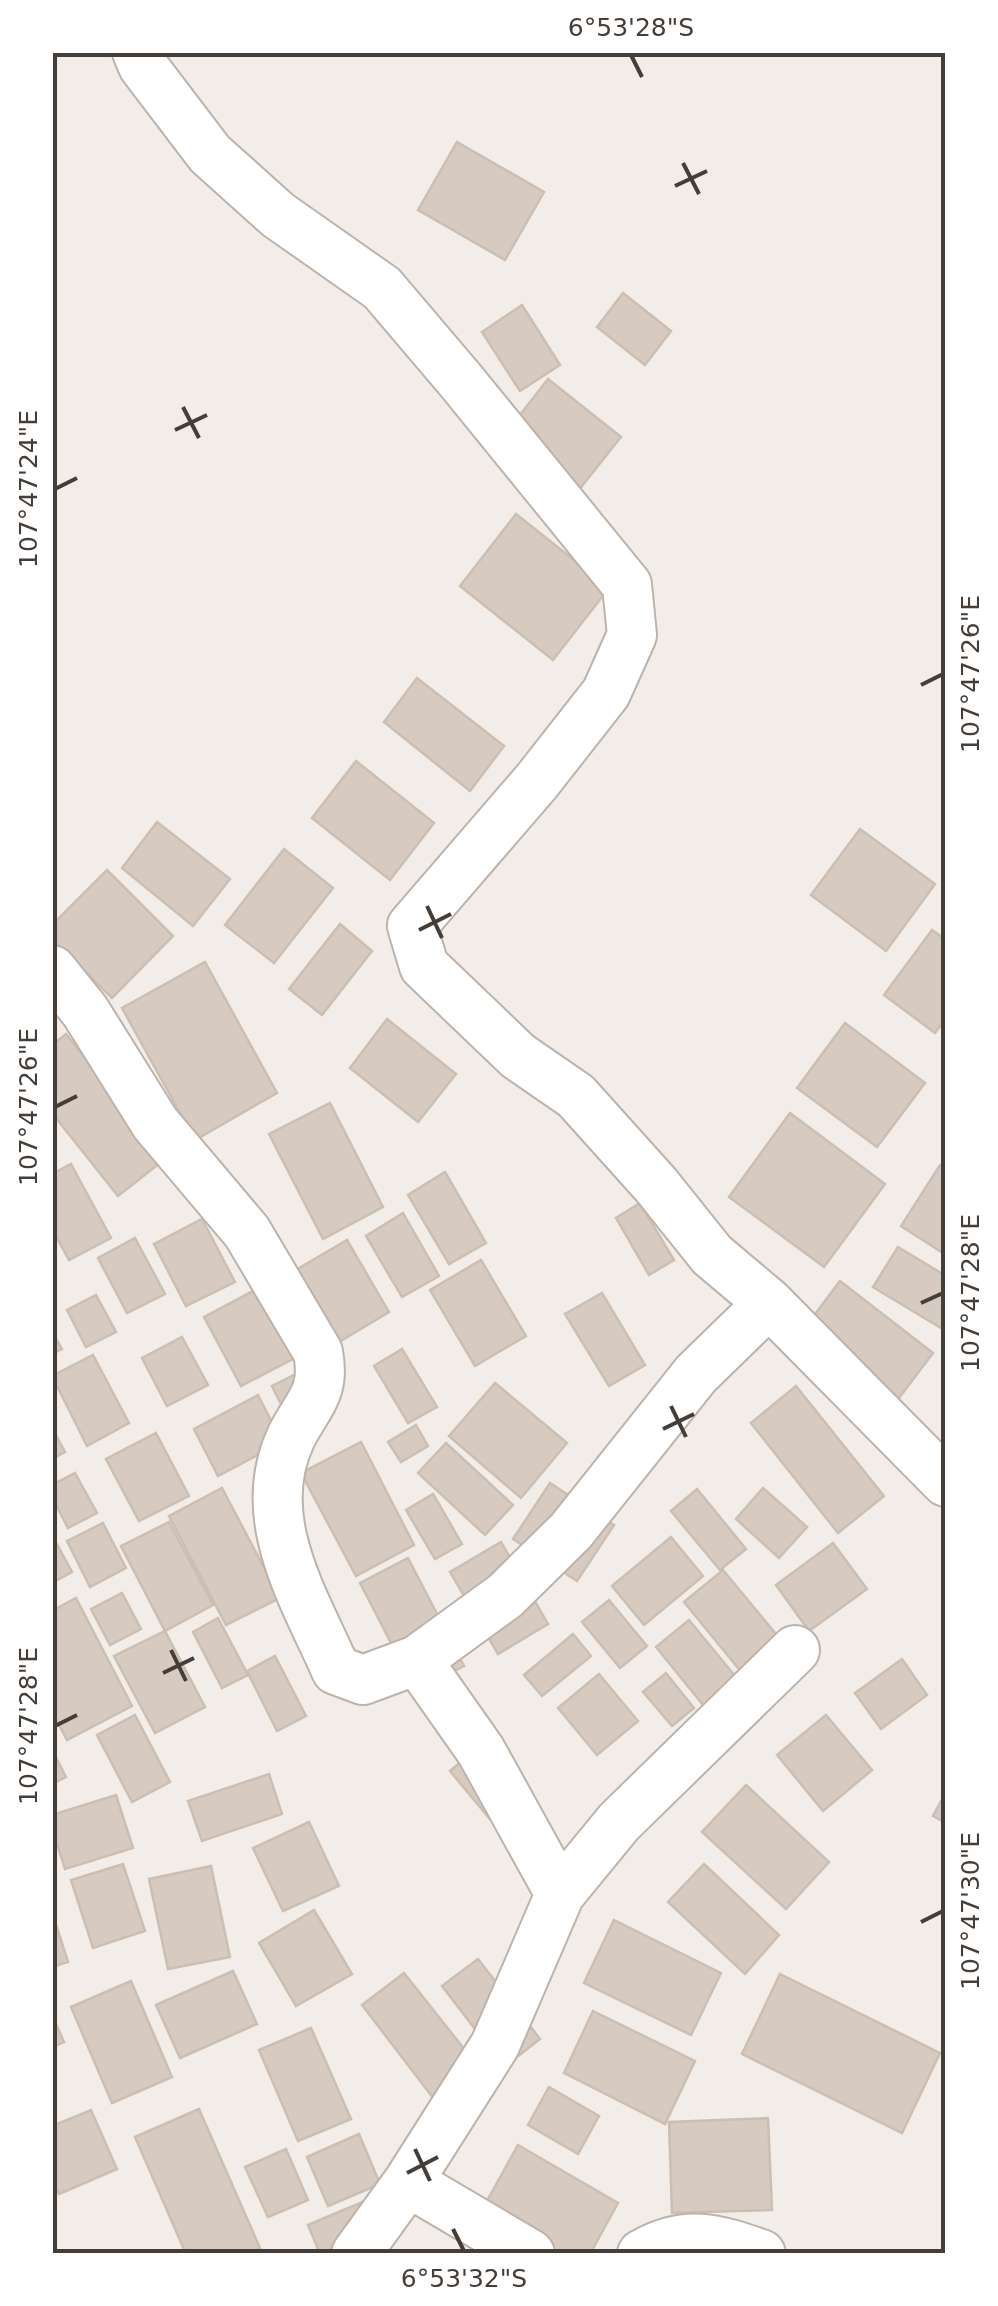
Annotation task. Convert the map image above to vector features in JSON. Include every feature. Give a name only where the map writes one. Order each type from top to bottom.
[{"type":"street","points":[[137,52],[143,66],[210,154],[278,215],[382,288],[626,585],[632,635],[606,693],[537,781],[412,926],[424,966],[518,1056],[576,1096],[712,1254],[769,1302],[946,1482]]},
{"type":"street","points":[[52,970],[85,1011],[155,1124],[247,1232],[318,1352],[322,1375],[310,1409],[291,1438],[277,1492],[282,1547],[336,1670],[363,1680],[417,1660],[505,1596],[571,1531],[696,1374],[769,1302]]},
{"type":"street","points":[[356,2254],[408,2182],[496,2045],[560,1894],[620,1822],[795,1650]]},
{"type":"street","points":[[417,1660],[482,1751],[560,1894]]},
{"type":"street","points":[[408,2182],[530,2254]]},
{"type":"street","points":[[642,2254],[660,2243],[709,2236],[762,2254]]},
{"type":"building","points":[[457,142],[544,192],[505,260],[418,210]]},
{"type":"building","points":[[623,293],[671,331],[645,365],[597,327]]},
{"type":"building","points":[[522,305],[560,365],[520,391],[482,332]]},
{"type":"building","points":[[548,379],[621,437],[578,491],[505,434]]},
{"type":"building","points":[[516,514],[609,588],[553,660],[460,586]]},
{"type":"building","points":[[417,678],[504,746],[470,791],[384,722]]},
{"type":"building","points":[[356,761],[434,823],[390,880],[312,818]]},
{"type":"building","points":[[157,822],[230,879],[193,926],[122,868]]},
{"type":"building","points":[[860,829],[935,884],[886,951],[811,895]]},
{"type":"building","points":[[284,849],[333,888],[274,963],[225,925]]},
{"type":"building","points":[[107,870],[173,936],[112,998],[52,939],[52,925]]},
{"type":"building","points":[[340,924],[372,951],[322,1015],[289,989]]},
{"type":"building","points":[[932,930],[946,940],[946,1018],[935,1033],[884,995]]},
{"type":"building","points":[[205,962],[277,1093],[195,1140],[122,1008]]},
{"type":"building","points":[[387,1019],[456,1074],[418,1122],[350,1068]]},
{"type":"building","points":[[845,1023],[925,1083],[877,1147],[797,1088]]},
{"type":"building","points":[[66,1034],[165,1159],[118,1196],[52,1113],[52,1045]]},
{"type":"building","points":[[330,1103],[383,1207],[323,1239],[269,1134]]},
{"type":"building","points":[[790,1113],[885,1184],[824,1267],[729,1197]]},
{"type":"building","points":[[71,1164],[111,1238],[69,1260],[52,1229],[52,1174]]},
{"type":"building","points":[[940,1165],[946,1168],[946,1255],[901,1226]]},
{"type":"building","points":[[445,1172],[486,1243],[449,1264],[408,1195]]},
{"type":"building","points":[[640,1203],[674,1260],[649,1275],[616,1218]]},
{"type":"building","points":[[403,1213],[439,1276],[402,1297],[366,1236]]},
{"type":"building","points":[[202,1219],[235,1282],[186,1306],[154,1244]]},
{"type":"building","points":[[135,1238],[165,1294],[127,1313],[98,1258]]},
{"type":"building","points":[[347,1240],[389,1312],[339,1342],[296,1270]]},
{"type":"building","points":[[898,1247],[946,1276],[946,1331],[873,1287]]},
{"type":"building","points":[[481,1260],[526,1336],[475,1366],[430,1290]]},
{"type":"building","points":[[840,1281],[933,1353],[890,1410],[797,1338]]},
{"type":"building","points":[[257,1289],[293,1359],[241,1386],[204,1317]]},
{"type":"building","points":[[602,1293],[645,1365],[609,1386],[565,1314]]},
{"type":"building","points":[[96,1295],[116,1332],[86,1347],[67,1310]]},
{"type":"building","points":[[52,1332],[62,1349],[52,1354]]},
{"type":"building","points":[[182,1337],[208,1385],[167,1406],[142,1358]]},
{"type":"building","points":[[402,1349],[437,1407],[408,1423],[374,1366]]},
{"type":"building","points":[[93,1355],[129,1423],[87,1446],[52,1376]]},
{"type":"building","points":[[296,1374],[309,1399],[285,1412],[272,1386]]},
{"type":"building","points":[[495,1383],[567,1443],[521,1498],[449,1436]]},
{"type":"building","points":[[796,1386],[884,1496],[838,1533],[751,1423]]},
{"type":"building","points":[[258,1395],[282,1442],[218,1476],[194,1429]]},
{"type":"building","points":[[416,1425],[428,1446],[401,1462],[388,1442]]},
{"type":"building","points":[[52,1428],[65,1452],[52,1459]]},
{"type":"building","points":[[156,1433],[189,1496],[139,1521],[106,1459]]},
{"type":"building","points":[[361,1442],[414,1545],[356,1576],[301,1473]]},
{"type":"building","points":[[446,1443],[513,1505],[485,1535],[418,1473]]},
{"type":"building","points":[[75,1473],[97,1513],[68,1528],[52,1497],[52,1485]]},
{"type":"building","points":[[550,1483],[614,1525],[577,1581],[513,1539]]},
{"type":"building","points":[[222,1488],[280,1598],[226,1625],[169,1516]]},
{"type":"building","points":[[763,1488],[807,1527],[779,1558],[736,1519]]},
{"type":"building","points":[[697,1489],[746,1549],[720,1570],[671,1511]]},
{"type":"building","points":[[433,1494],[462,1544],[435,1559],[406,1510]]},
{"type":"building","points":[[169,1522],[213,1605],[165,1631],[121,1546]]},
{"type":"building","points":[[103,1523],[126,1568],[90,1587],[67,1541]]},
{"type":"building","points":[[52,1535],[72,1572],[52,1583]]},
{"type":"building","points":[[671,1537],[703,1576],[644,1625],[612,1586]]},
{"type":"building","points":[[501,1542],[548,1624],[498,1654],[450,1572]]},
{"type":"building","points":[[833,1543],[867,1589],[809,1631],[776,1585]]},
{"type":"building","points":[[408,1558],[464,1666],[416,1691],[360,1583]]},
{"type":"building","points":[[723,1570],[804,1668],[765,1701],[684,1602]]},
{"type":"building","points":[[122,1593],[141,1629],[110,1645],[91,1609]]},
{"type":"building","points":[[76,1598],[132,1706],[67,1740],[52,1712],[52,1611]]},
{"type":"building","points":[[609,1600],[647,1646],[620,1668],[582,1622]]},
{"type":"building","points":[[218,1618],[248,1675],[222,1688],[193,1632]]},
{"type":"building","points":[[689,1620],[758,1704],[725,1732],[656,1647]]},
{"type":"building","points":[[165,1631],[205,1707],[155,1733],[114,1656]]},
{"type":"building","points":[[573,1634],[591,1656],[542,1696],[524,1675]]},
{"type":"building","points":[[275,1656],[306,1716],[277,1731],[247,1671]]},
{"type":"building","points":[[902,1659],[927,1695],[881,1729],[855,1693]]},
{"type":"building","points":[[666,1673],[694,1708],[672,1726],[643,1692]]},
{"type":"building","points":[[599,1674],[638,1721],[597,1755],[558,1708]]},
{"type":"building","points":[[135,1715],[170,1782],[132,1802],[97,1735]]},
{"type":"building","points":[[826,1715],[872,1770],[823,1811],[777,1755]]},
{"type":"building","points":[[486,1741],[529,1795],[494,1824],[450,1771]]},
{"type":"building","points":[[52,1750],[66,1777],[52,1784]]},
{"type":"building","points":[[269,1774],[282,1814],[202,1841],[188,1801]]},
{"type":"building","points":[[746,1785],[829,1862],[786,1909],[702,1832]]},
{"type":"building","points":[[946,1792],[946,1823],[933,1816]]},
{"type":"building","points":[[116,1795],[133,1848],[65,1869],[52,1828],[52,1815]]},
{"type":"building","points":[[309,1822],[339,1886],[283,1911],[253,1848]]},
{"type":"building","points":[[123,1864],[145,1931],[93,1948],[71,1880]]},
{"type":"building","points":[[704,1864],[779,1935],[745,1974],[668,1902]]},
{"type":"building","points":[[211,1866],[230,1957],[168,1969],[149,1879]]},
{"type":"building","points":[[314,1910],[352,1974],[296,2006],[259,1943]]},
{"type":"building","points":[[52,1912],[68,1962],[52,1967]]},
{"type":"building","points":[[614,1920],[721,1973],[691,2035],[584,1983]]},
{"type":"building","points":[[478,1959],[540,2039],[504,2067],[442,1986]]},
{"type":"building","points":[[233,1971],[257,2024],[180,2058],[156,2005]]},
{"type":"building","points":[[404,1973],[480,2069],[437,2103],[362,2005]]},
{"type":"building","points":[[780,1974],[940,2053],[902,2133],[742,2054]]},
{"type":"building","points":[[131,1981],[172,2077],[112,2103],[71,2007]]},
{"type":"building","points":[[593,2011],[695,2061],[665,2124],[564,2073]]},
{"type":"building","points":[[52,2015],[64,2042],[52,2047]]},
{"type":"building","points":[[311,2028],[351,2119],[298,2141],[259,2050]]},
{"type":"building","points":[[549,2087],[599,2116],[578,2154],[528,2125]]},
{"type":"building","points":[[199,2109],[260,2248],[246,2254],[186,2254],[135,2137]]},
{"type":"building","points":[[91,2110],[117,2169],[59,2194],[52,2179],[52,2126]]},
{"type":"building","points":[[768,2118],[772,2210],[672,2213],[669,2122]]},
{"type":"building","points":[[359,2134],[380,2184],[328,2206],[307,2157]]},
{"type":"building","points":[[518,2145],[618,2203],[590,2254],[561,2254],[483,2208]]},
{"type":"building","points":[[286,2149],[308,2200],[268,2217],[245,2167]]},
{"type":"building","points":[[372,2198],[354,2254],[320,2254],[308,2225]]}]
